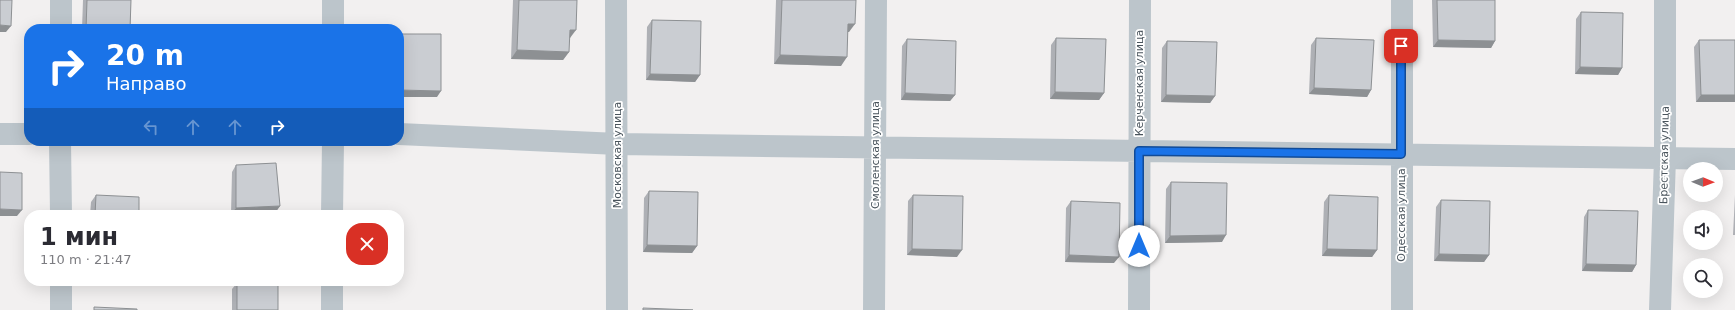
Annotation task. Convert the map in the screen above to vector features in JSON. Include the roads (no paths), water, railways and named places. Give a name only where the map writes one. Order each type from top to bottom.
[{"type":"street","points":[[60,24],[61,0]]},
{"type":"street","points":[[333,0],[333,24]]},
{"type":"street","name":"Московская улица","points":[[616,0],[618,144],[617,310]]},
{"type":"street","name":"Смоленская улица","points":[[874,310],[876,0]]},
{"type":"street","name":"Керченская улица","points":[[1139,310],[1140,0]]},
{"type":"street","name":"Одесская улица","points":[[1402,0],[1402,310]]},
{"type":"street","name":"Брестская улица","points":[[1660,310],[1665,158],[1665,0]]},
{"type":"street","points":[[0,134],[24,134]]},
{"type":"street","points":[[404,134],[618,144],[1735,159]]},
{"type":"street","points":[[60,146],[61,210]]},
{"type":"street","points":[[332,210],[333,146]]},
{"type":"street","points":[[61,286],[61,310]]},
{"type":"street","points":[[332,286],[332,310]]}]
